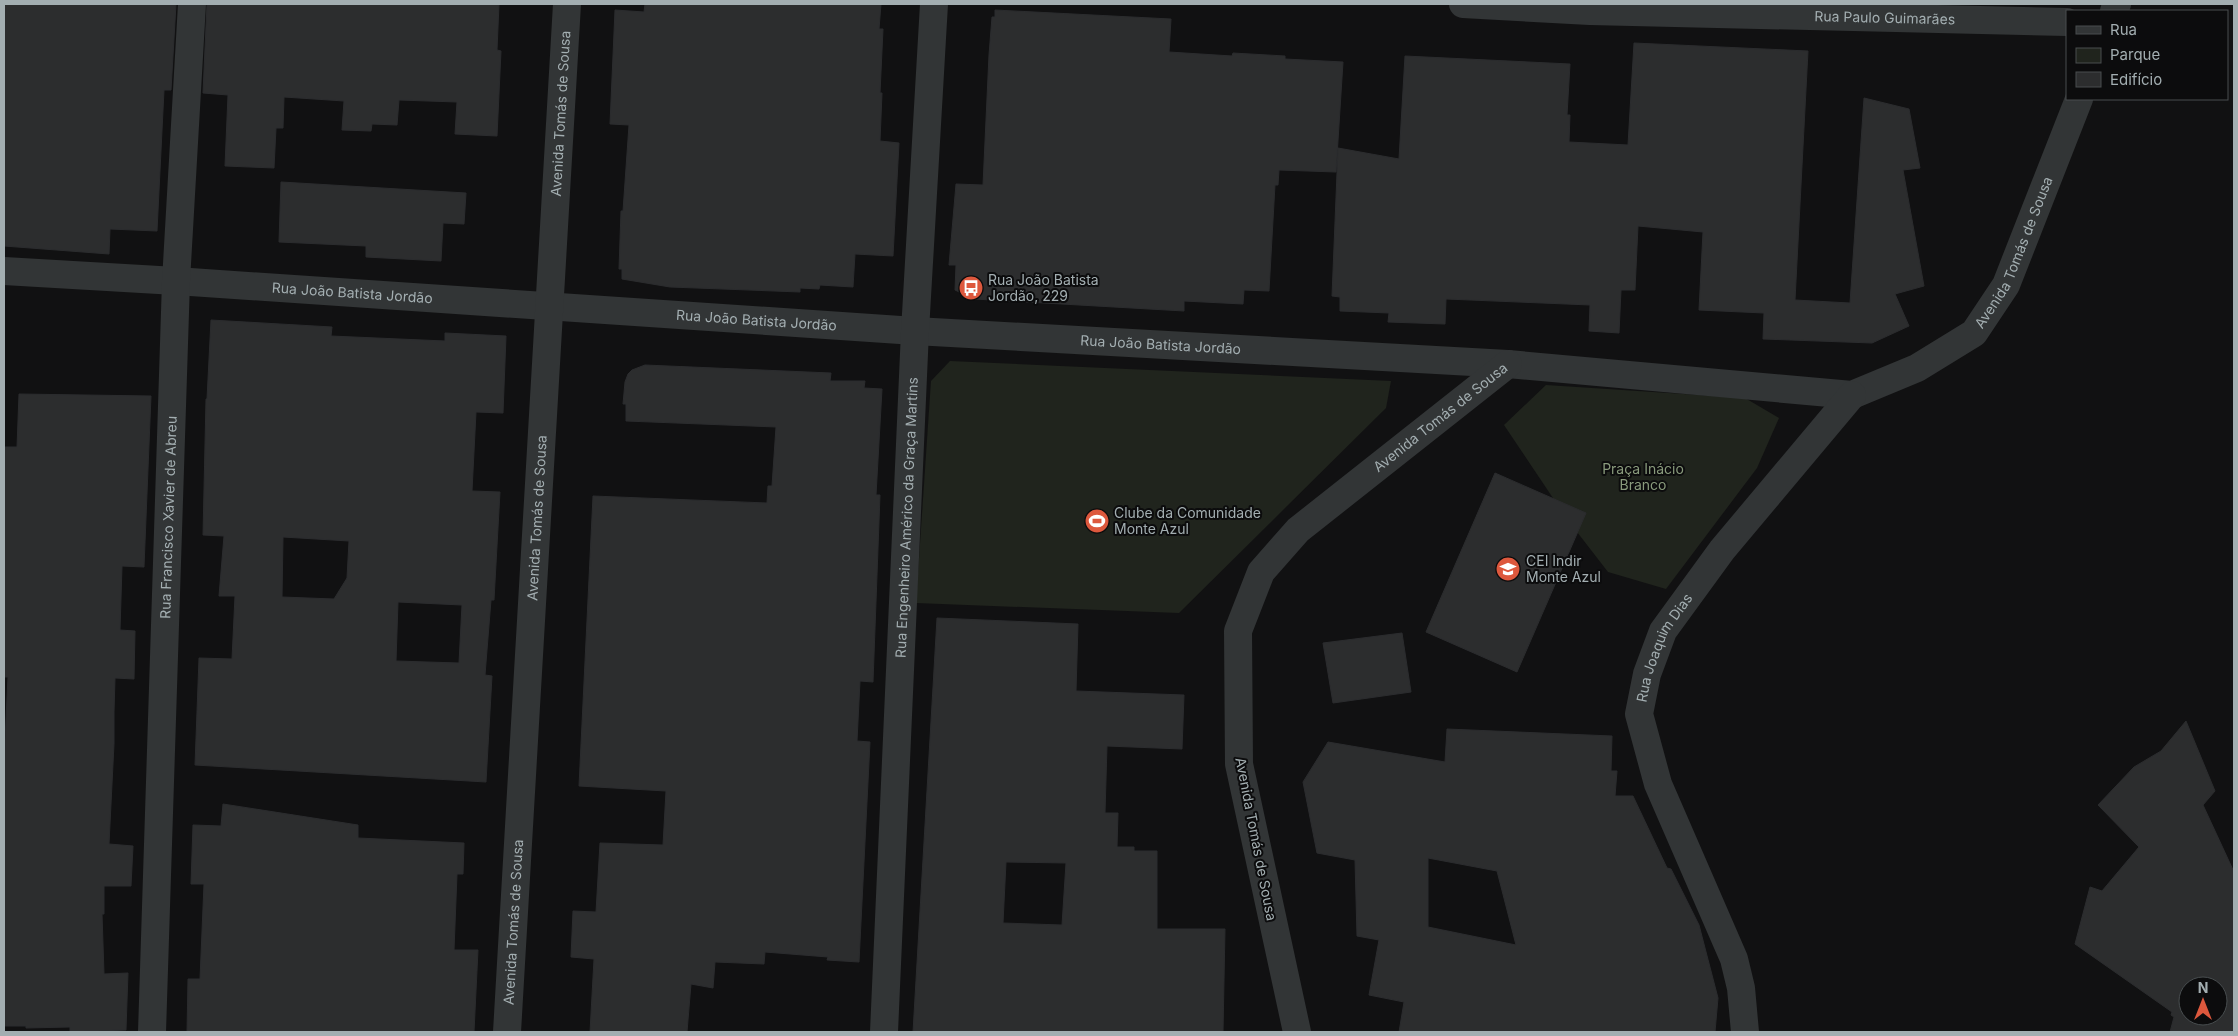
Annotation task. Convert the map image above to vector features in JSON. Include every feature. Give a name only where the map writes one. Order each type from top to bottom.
[{"type":"street","name":"Rua Francisco Xavier de Abreu","points":[[152,1032],[176,281],[192,4]]},
{"type":"street","name":"Avenida Tomás de Sousa","points":[[507,1032],[567,4]]},
{"type":"street","name":"Rua Engenheiro Américo da Graça Martins","points":[[884,1032],[915,331],[934,4]]},
{"type":"street","name":"Rua Paulo Guimarães","points":[[1463,4],[2066,22]]},
{"type":"street","name":"Avenida Tomás de Sousa","points":[[1297,1032],[1239,764],[1238,631],[1261,572],[1298,530],[1508,364],[1852,395],[1917,368],[1974,333],[2006,285],[2079,100]]},
{"type":"street","name":"Rua João Batista Jordão","points":[[4,271],[915,331],[1508,364]]},
{"type":"street","name":"Rua Joaquim Dias","points":[[1744,1032],[1741,988],[1734,959],[1658,784],[1639,714],[1647,674],[1663,631],[1722,550],[1852,395]]},
{"type":"green space","name":"Clube da Comunidade Monte Azul","points":[[950,361],[1391,381],[1386,408],[1179,613],[916,603],[931,381]]},
{"type":"green space","name":"Praça Inácio Branco","points":[[1546,385],[1745,398],[1779,418],[1757,468],[1666,589],[1608,572],[1567,519],[1504,425]]},
{"type":"building","points":[[4,4],[176,4],[171,90],[164,90],[157,231],[110,229],[109,254],[4,246]]},
{"type":"building","points":[[207,4],[499,4],[497,50],[501,51],[497,136],[455,134],[457,102],[399,100],[397,125],[372,124],[371,131],[342,130],[344,101],[284,97],[283,128],[276,128],[274,168],[225,166],[228,95],[203,93]]},
{"type":"building","points":[[645,4],[881,4],[879,29],[883,29],[880,141],[899,143],[893,256],[855,254],[853,287],[820,285],[819,289],[800,288],[800,292],[670,287],[622,279],[622,269],[619,269],[621,211],[623,211],[629,125],[610,124],[615,10],[644,12]]},
{"type":"building","points":[[995,10],[1171,19],[1169,52],[1232,56],[1233,53],[1285,56],[1285,59],[1343,62],[1336,172],[1279,170],[1278,185],[1275,185],[1269,291],[1244,290],[1243,304],[1184,301],[1184,311],[974,299],[955,290],[956,265],[949,265],[956,184],[983,185],[989,55],[992,17],[995,17]]},
{"type":"building","points":[[1634,43],[1808,51],[1795,300],[1850,303],[1864,98],[1909,109],[1920,168],[1903,170],[1924,286],[1895,294],[1909,326],[1872,343],[1763,339],[1764,313],[1699,310],[1703,232],[1638,226],[1635,290],[1621,290],[1619,333],[1589,331],[1590,305],[1446,299],[1445,324],[1388,322],[1389,313],[1340,311],[1340,297],[1332,296],[1338,148],[1399,159],[1405,56],[1570,64],[1567,115],[1570,115],[1569,142],[1628,145]]},
{"type":"building","points":[[281,182],[466,193],[464,224],[443,223],[441,261],[366,257],[366,246],[279,242]]},
{"type":"building","points":[[211,320],[332,327],[331,336],[445,341],[445,333],[506,336],[503,413],[476,412],[472,491],[500,492],[494,600],[491,600],[485,675],[492,676],[486,782],[195,765],[199,658],[232,659],[235,596],[219,596],[224,536],[203,535]],"holes":[[[283,537],[349,541],[347,578],[334,599],[282,597]],[[398,602],[462,605],[459,663],[396,661]]]},
{"type":"building","points":[[645,365],[831,373],[830,381],[865,381],[864,388],[882,389],[876,495],[880,495],[873,682],[860,681],[857,741],[870,742],[859,962],[827,960],[828,957],[765,952],[764,964],[715,962],[713,988],[691,984],[687,1032],[590,1032],[594,959],[571,957],[573,911],[596,912],[600,843],[663,845],[666,791],[579,786],[593,496],[767,503],[768,486],[772,486],[776,427],[626,421],[626,404],[623,404],[625,382],[632,370]]},
{"type":"building","points":[[19,394],[151,396],[144,567],[122,566],[120,630],[135,631],[134,679],[115,678],[109,844],[133,846],[131,886],[104,886],[104,914],[102,914],[104,974],[128,973],[126,1030],[70,1032],[70,1027],[26,1028],[26,1026],[4,1026],[4,760],[8,677],[4,677],[4,447],[17,447]]},
{"type":"building","points":[[1495,473],[1586,513],[1517,672],[1426,632]]},
{"type":"building","points":[[937,618],[1078,624],[1076,691],[1184,695],[1182,749],[1107,746],[1105,813],[1118,813],[1117,847],[1134,847],[1134,851],[1157,851],[1157,929],[1225,929],[1223,1032],[913,1032]],"holes":[[[1006,862],[1066,863],[1062,925],[1003,923]]]},
{"type":"building","points":[[1402,633],[1411,692],[1333,703],[1323,643]]},
{"type":"building","points":[[2186,721],[2215,791],[2203,805],[2234,872],[2234,1032],[2170,1032],[2174,1017],[2171,1015],[2172,1012],[2075,944],[2090,887],[2102,891],[2139,847],[2098,805],[2134,767],[2161,751]]},
{"type":"building","points":[[1447,729],[1612,736],[1611,771],[1617,771],[1615,796],[1633,796],[1667,868],[1671,869],[1699,925],[1718,998],[1715,1032],[1399,1032],[1404,1002],[1369,995],[1379,940],[1357,936],[1355,860],[1317,853],[1303,782],[1328,742],[1445,762]],"holes":[[[1428,858],[1497,871],[1516,945],[1428,927]]]},
{"type":"building","points":[[223,804],[358,825],[358,838],[464,843],[463,874],[457,874],[454,950],[478,950],[474,1032],[187,1032],[188,979],[200,979],[204,884],[191,884],[193,825],[221,826]]},
{"type":"place","name":"Rua João Batista Jordão, 229","points":[[971,288]]},
{"type":"place","name":"Clube da Comunidade Monte Azul","points":[[1097,521]]},
{"type":"place","name":"CEI Indir Monte Azul","points":[[1508,569]]}]
